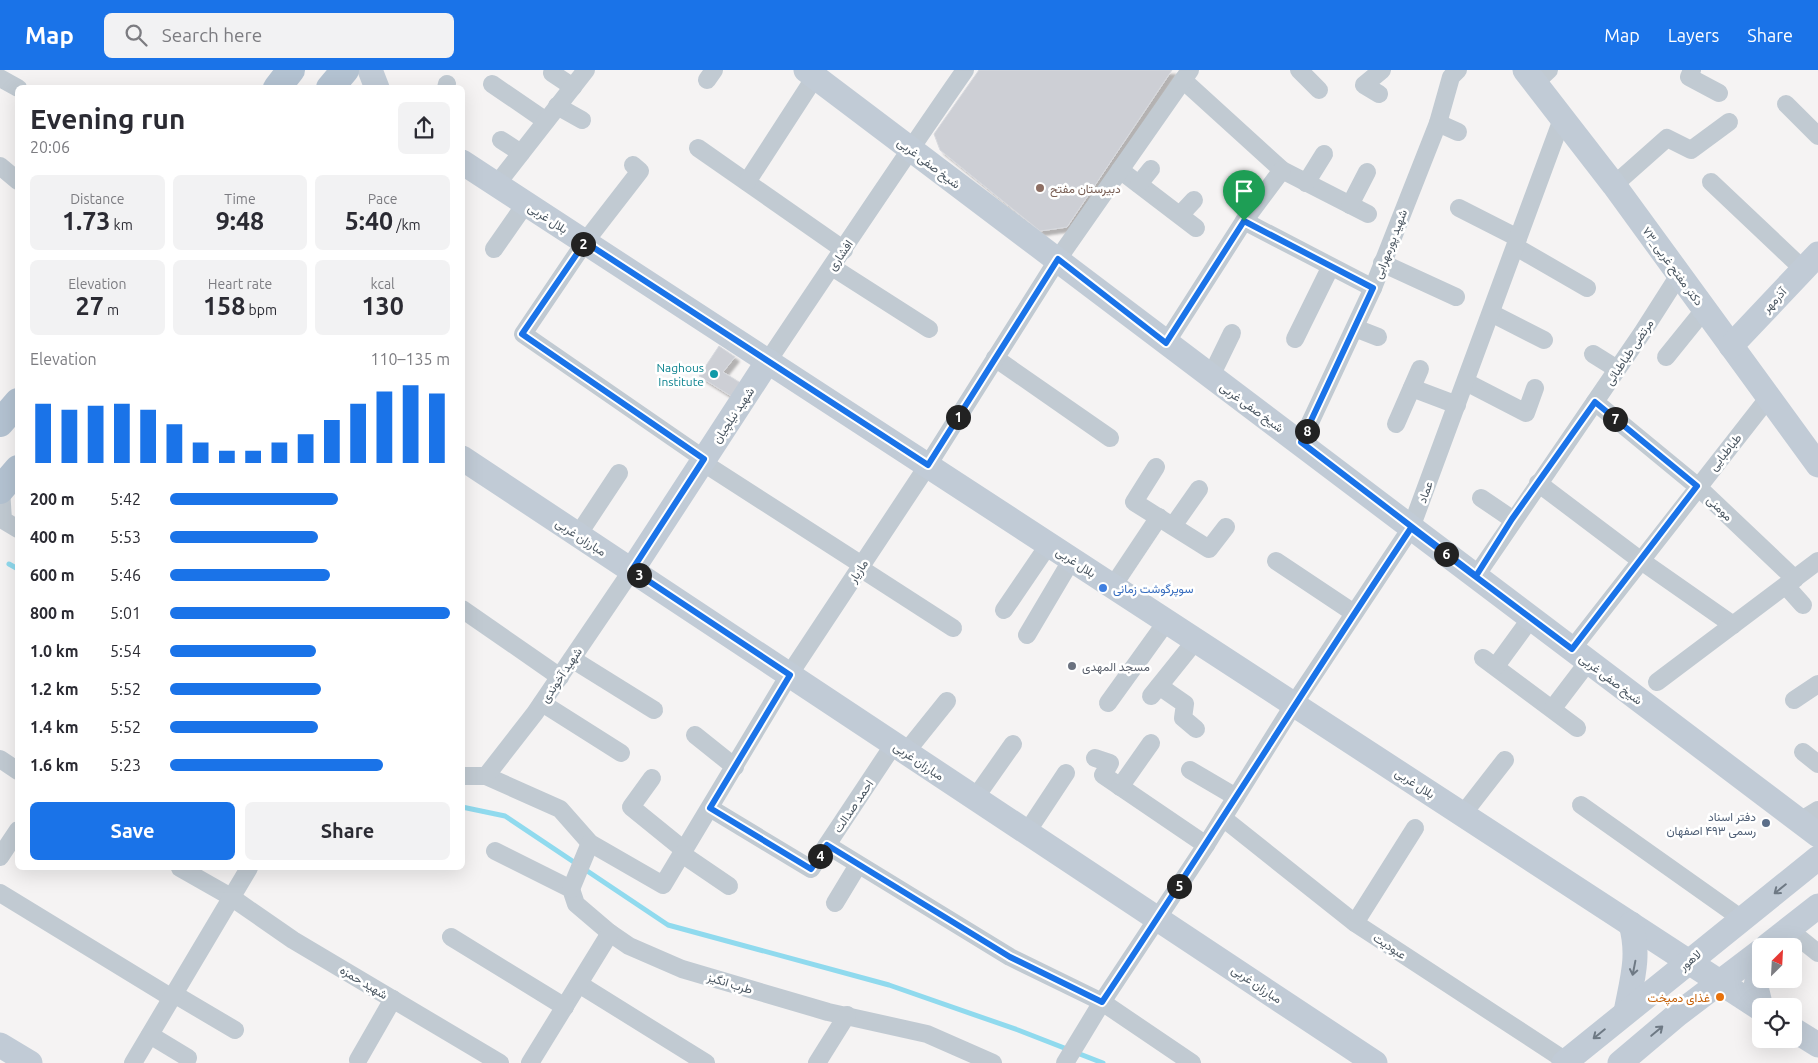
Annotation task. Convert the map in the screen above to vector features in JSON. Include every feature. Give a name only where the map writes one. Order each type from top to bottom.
[{"type":"main road","points":[[279,85],[291,70]]},
{"type":"main road","points":[[332,85],[345,70]]},
{"type":"main road","points":[[0,490],[15,472]]},
{"type":"street","points":[[370,70],[376,85]]},
{"type":"street","points":[[496,184],[586,70]]},
{"type":"street","name":"افشاری","points":[[768,361],[844,250],[910,148],[965,70]]},
{"type":"street","points":[[1299,70],[1319,90]]},
{"type":"street","points":[[1379,94],[1364,85],[1382,70]]},
{"type":"street","name":"شهید پورمهرابی","points":[[1301,442],[1373,288],[1438,122],[1450,77],[1458,70]]},
{"type":"street","points":[[552,72],[573,86]]},
{"type":"street","points":[[1690,73],[1719,94]]},
{"type":"street","points":[[747,182],[810,74]]},
{"type":"street","name":"شیخ صفی غربی","points":[[810,74],[1058,259],[1166,343],[1301,442],[1411,528],[1580,655],[1812,822]]},
{"type":"street","name":"۷۳_دکتر مفتح غربی","points":[[1536,74],[1562,119],[1614,185],[1818,463]]},
{"type":"street","points":[[1186,75],[1282,170],[1368,214]]},
{"type":"street","name":"مازیار","points":[[590,843],[663,885],[790,675],[928,465],[1058,259],[1186,75]]},
{"type":"street","points":[[0,78],[15,86]]},
{"type":"street","points":[[492,84],[546,121]]},
{"type":"street","points":[[1786,104],[1818,136]]},
{"type":"street","points":[[558,106],[582,120]]},
{"type":"street","name":"عماد","points":[[1065,1063],[1102,1002],[1206,845],[1294,704],[1411,528],[1562,119]]},
{"type":"street","points":[[1438,122],[1458,132]]},
{"type":"street","points":[[1614,185],[1667,138],[1690,150],[1729,122]]},
{"type":"street","points":[[501,140],[521,153]]},
{"type":"street","points":[[698,148],[844,250]]},
{"type":"street","points":[[1306,183],[1324,154]]},
{"type":"street","name":"بلال غربی","points":[[465,164],[1752,1002]]},
{"type":"street","points":[[633,165],[640,171],[585,242],[522,334],[703,460],[953,628]]},
{"type":"street","points":[[0,166],[15,178]]},
{"type":"street","points":[[1138,184],[1151,169]]},
{"type":"street","points":[[1120,170],[1196,228]]},
{"type":"street","points":[[1166,343],[1244,221],[1282,170]]},
{"type":"street","points":[[1350,205],[1367,172]]},
{"type":"street","points":[[1711,182],[1811,262]]},
{"type":"street","points":[[1180,215],[1194,200]]},
{"type":"street","points":[[494,249],[526,203]]},
{"type":"street","points":[[1459,208],[1517,242],[1586,288]]},
{"type":"street","points":[[1244,221],[1330,268],[1373,288]]},
{"type":"street","name":"آذرمهر","points":[[1731,346],[1811,262]]},
{"type":"street","points":[[1382,263],[1456,297]]},
{"type":"street","points":[[832,267],[928,329]]},
{"type":"street","points":[[1295,339],[1330,268]]},
{"type":"street","name":"مرتضی طباطبائی","points":[[1476,576],[1512,519],[1618,369],[1679,275]]},
{"type":"street","points":[[1666,357],[1704,310]]},
{"type":"street","points":[[1491,313],[1544,340]]},
{"type":"street","points":[[1355,328],[1378,338]]},
{"type":"street","points":[[1211,376],[1232,333]]},
{"type":"street","points":[[1593,354],[1618,369]]},
{"type":"street","points":[[996,358],[1110,438]]},
{"type":"street","name":"شهید نیلچیان","points":[[632,570],[768,361]]},
{"type":"street","points":[[1396,424],[1420,368]]},
{"type":"street","points":[[1466,382],[1526,413],[1535,388]]},
{"type":"street","points":[[1412,388],[1457,405]]},
{"type":"street","name":"طباطبایی","points":[[1553,708],[1580,655],[1640,560],[1769,397]]},
{"type":"street","name":"مومنی","points":[[1595,402],[1697,486],[1790,582],[1803,605]]},
{"type":"street","name":"مبارزان غربی","points":[[465,460],[1158,919],[1366,1060]]},
{"type":"street","points":[[1156,467],[1134,502],[1209,549],[1226,527]]},
{"type":"street","points":[[578,535],[619,473]]},
{"type":"street","points":[[1538,483],[1640,560],[1733,626]]},
{"type":"street","points":[[1114,586],[1166,522],[1198,489]]},
{"type":"street","points":[[0,490],[7,524]]},
{"type":"street","points":[[1481,498],[1512,519]]},
{"type":"street","points":[[1004,610],[1049,544]]},
{"type":"street","points":[[1026,635],[1072,559]]},
{"type":"street","points":[[1276,561],[1354,613]]},
{"type":"street","points":[[1657,682],[1818,561]]},
{"type":"street","name":"شهید آخوندی","points":[[486,776],[542,703],[632,570]]},
{"type":"street","points":[[465,611],[560,677]]},
{"type":"street","points":[[1531,618],[1489,662],[1578,728]]},
{"type":"street","points":[[1108,703],[1168,621]]},
{"type":"street","points":[[1196,640],[1155,691],[1185,704],[1183,718],[1196,728]]},
{"type":"street","points":[[572,659],[654,710]]},
{"type":"street","points":[[1794,700],[1818,684]]},
{"type":"street","name":"احمد صدالت","points":[[710,808],[811,869],[900,748],[947,701]]},
{"type":"street","points":[[542,703],[621,753]]},
{"type":"street","points":[[695,735],[734,766]]},
{"type":"street","points":[[1120,787],[1151,743]]},
{"type":"street","points":[[975,798],[1013,744]]},
{"type":"street","points":[[1803,752],[1818,764]]},
{"type":"street","points":[[1094,758],[1110,763],[1103,775],[1206,845]]},
{"type":"street","points":[[0,759],[15,769]]},
{"type":"street","points":[[1463,814],[1505,760]]},
{"type":"street","points":[[1190,770],[1236,797]]},
{"type":"street","points":[[1027,832],[1066,773]]},
{"type":"street","points":[[465,776],[486,776],[560,808],[590,843],[571,889],[495,851]]},
{"type":"street","points":[[652,778],[631,808],[683,852],[729,886]]},
{"type":"street","points":[[1581,805],[1742,919]]},
{"type":"street","name":"عبودیت","points":[[1223,818],[1355,923],[1565,1062]]},
{"type":"street","points":[[1355,923],[1415,828]]},
{"type":"street","points":[[0,857],[15,834]]},
{"type":"street","points":[[827,845],[1010,957],[1102,1002],[1192,1063]]},
{"type":"street","name":"لاهور","points":[[1565,1062],[1818,858]]},
{"type":"street","points":[[834,903],[858,865]]},
{"type":"street","name":"شهید حمزه","points":[[184,870],[232,897],[293,940],[500,1063]]},
{"type":"street","points":[[133,1063],[248,870]]},
{"type":"street","name":"طرب انگیز","points":[[571,889],[576,904],[610,933],[629,946],[682,969],[828,1012],[847,1014],[927,1034],[993,1063]]},
{"type":"street","points":[[0,893],[173,996],[235,1030]]},
{"type":"street","points":[[1777,938],[1818,906]]},
{"type":"street","points":[[1626,1012],[1636,959],[1636,943],[1631,924]]},
{"type":"street","points":[[1788,929],[1818,953]]},
{"type":"street","points":[[536,1061],[565,1007],[610,933]]},
{"type":"street","points":[[451,937],[565,1007]]},
{"type":"street","points":[[1620,1063],[1678,1014],[1752,960]]},
{"type":"street","points":[[579,984],[706,1063]]},
{"type":"street","points":[[358,1060],[393,1000]]},
{"type":"street","points":[[817,1063],[847,1014]]},
{"type":"street","points":[[150,1035],[188,1058]]},
{"type":"street","points":[[1802,1035],[1818,1045]]},
{"type":"street","points":[[0,1045],[30,1063]]},
{"type":"building","name":"دبیرستان مفتح","points":[[979,70],[1172,70],[1067,227],[1040,231],[940,150],[934,134]]},
{"type":"building","name":"Naghous Institute","points":[[719,346],[735,357],[723,372],[747,387],[739,401],[699,376]]},
{"type":"waterway","points":[[9,564],[15,567]]},
{"type":"waterway","points":[[465,808],[505,816],[668,925],[889,985],[1018,1030],[1103,1063]]},
{"type":"place","name":"دبیرستان مفتح","points":[[1040,188]]},
{"type":"place","name":"Naghous Institute","points":[[714,374]]},
{"type":"place","name":"سوپرگوشت زمانی","points":[[1103,588]]},
{"type":"place","name":"مسجد المهدی","points":[[1072,666]]},
{"type":"place","name":"دفتر اسناد رسمی ۴۹۳ اصفهان","points":[[1766,823]]},
{"type":"place","name":"غذای دمپخت","points":[[1720,997]]},
{"type":"route","points":[[1244,221],[1330,268],[1373,288],[1301,442],[1476,576],[1512,519],[1595,402],[1697,486],[1572,649],[1411,528],[1294,704],[1206,845],[1102,1002],[1010,957],[827,845],[811,869],[710,808],[790,675],[632,570],[704,459],[522,334],[585,242],[928,465],[1058,259],[1166,343],[1244,221]]}]
